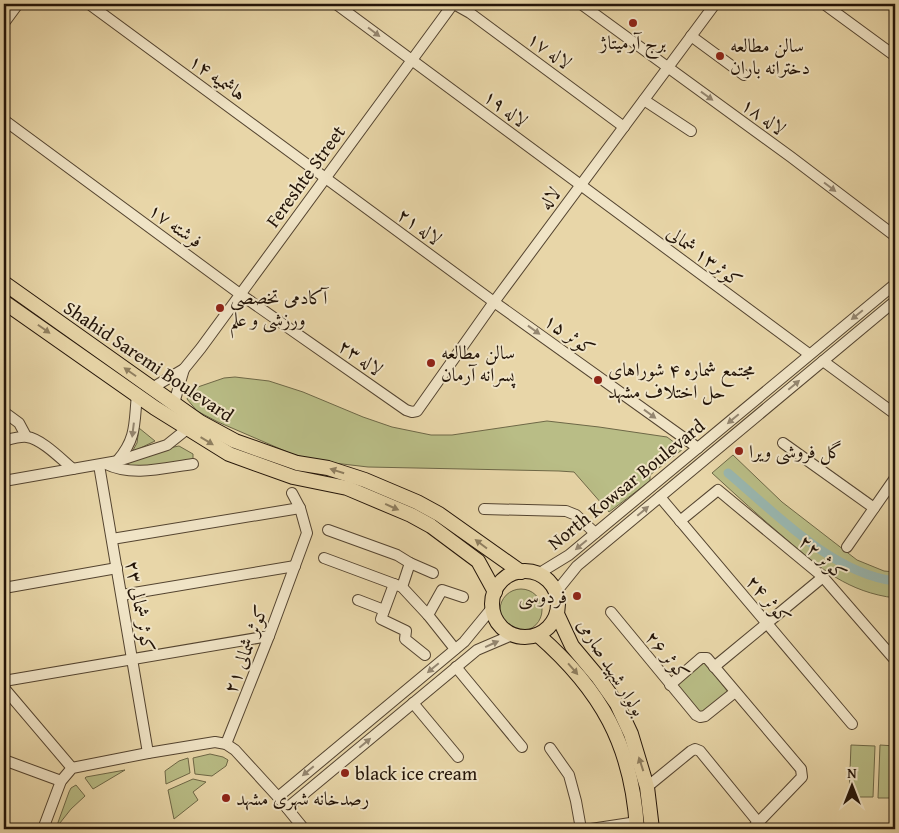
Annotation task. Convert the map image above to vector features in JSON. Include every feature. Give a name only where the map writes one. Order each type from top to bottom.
[{"type":"main road","name":"Shahid Saremi Boulevard","points":[[4,283],[200,422],[235,441],[297,462],[328,468],[357,477],[417,502],[439,514],[521,572]]},
{"type":"main road","points":[[7,304],[20,295]]},
{"type":"main road","name":"Shahid Saremi Boulevard","points":[[7,304],[187,429],[229,454],[293,477],[346,488],[431,526],[478,560],[494,592]]},
{"type":"main road","points":[[521,572],[538,574],[552,584],[556,592],[557,614],[548,628],[538,635],[521,637],[512,635],[499,624],[492,608],[494,592],[505,578],[521,572]]},
{"type":"main road","name":"بولوار شهید صارمی","points":[[557,614],[572,646],[598,676],[617,704],[632,734],[648,787],[652,829]]},
{"type":"main road","name":"بولوار شهید صارمی","points":[[538,635],[561,655],[587,685],[619,739],[630,774],[636,805],[637,826]]},
{"type":"street","points":[[4,24],[18,4]]},
{"type":"street","name":"هاشمیه ۱۴","points":[[89,4],[325,178]]},
{"type":"street","name":"لاله ۱۹","points":[[336,4],[580,185]]},
{"type":"street","name":"Fereshte Street","points":[[152,388],[184,368],[454,4]]},
{"type":"street","name":"لاله ۱۷","points":[[454,4],[470,13],[624,127]]},
{"type":"street","name":"لاله ۱۸","points":[[581,4],[791,157],[895,236]]},
{"type":"street","name":"لاله","points":[[412,412],[417,411],[494,302],[715,4]]},
{"type":"street","points":[[824,4],[895,56]]},
{"type":"street","points":[[691,36],[744,75]]},
{"type":"street","points":[[644,100],[691,131]]},
{"type":"street","name":"فرشته ۱۷","points":[[4,120],[240,294]]},
{"type":"street","name":"لاله ۲۱","points":[[325,178],[494,302]]},
{"type":"street","name":"کوثر۱۳ شمالی","points":[[580,185],[809,354]]},
{"type":"street","name":"North Kowsar Boulevard","points":[[538,574],[569,555],[895,284]]},
{"type":"street","name":"لاله ۲۳","points":[[240,294],[406,410],[412,412]]},
{"type":"street","name":"کوثر ۱۵","points":[[494,302],[698,448]]},
{"type":"street","name":"North Kowsar Boulevard","points":[[556,592],[577,566],[823,361],[894,305]]},
{"type":"street","points":[[823,361],[895,414]]},
{"type":"street","name":"Fereshte Street","points":[[174,403],[184,368]]},
{"type":"street","points":[[118,461],[128,448],[133,437],[137,395]]},
{"type":"street","points":[[4,412],[18,423],[26,436]]},
{"type":"street","points":[[4,481],[118,461],[167,444],[187,429]]},
{"type":"street","points":[[4,441],[26,436],[36,440],[73,469]]},
{"type":"street","points":[[783,443],[874,508]]},
{"type":"street","points":[[102,464],[117,469],[144,470],[192,464]]},
{"type":"street","name":"کوثر شمالی ۲۳","points":[[102,464],[112,539],[148,753]]},
{"type":"street","points":[[847,548],[895,478]]},
{"type":"street","name":"کوثر ۲۲","points":[[680,521],[718,490],[822,577],[895,660]]},
{"type":"street","name":"کوثر شمالی ۲۱","points":[[226,744],[269,636],[307,532],[300,508],[292,493]]},
{"type":"street","name":"کوثر ۲۴","points":[[660,497],[852,724]]},
{"type":"street","points":[[112,539],[300,508]]},
{"type":"street","points":[[484,509],[566,511],[576,515],[595,533]]},
{"type":"street","points":[[328,530],[397,555],[433,573]]},
{"type":"street","points":[[324,558],[398,586],[428,615],[456,649]]},
{"type":"street","points":[[410,563],[380,618],[406,631],[405,640],[425,655]]},
{"type":"street","points":[[122,595],[295,566]]},
{"type":"street","points":[[4,588],[117,568]]},
{"type":"street","points":[[714,667],[822,577]]},
{"type":"street","points":[[428,615],[442,590],[463,597]]},
{"type":"street","points":[[358,600],[384,610]]},
{"type":"street","points":[[278,797],[464,642],[492,608]]},
{"type":"street","name":"کوثر ۲۶","points":[[611,612],[696,715],[700,717],[705,716],[735,692]]},
{"type":"street","points":[[287,808],[476,650],[512,635]]},
{"type":"street","points":[[4,681],[269,636]]},
{"type":"street","points":[[648,787],[691,751],[696,749],[700,751],[755,826],[802,777],[803,773],[707,658],[701,658],[670,685]]},
{"type":"street","points":[[456,667],[522,747]]},
{"type":"street","points":[[4,688],[72,768]]},
{"type":"street","points":[[4,697],[16,702]]},
{"type":"street","points":[[413,703],[458,757]]},
{"type":"street","points":[[42,829],[61,781],[72,768],[215,742],[226,744],[235,750],[304,829]]},
{"type":"street","points":[[550,748],[569,775],[581,829]]},
{"type":"street","points":[[4,760],[61,781]]},
{"type":"street","points":[[591,829],[637,826]]},
{"type":"green space","points":[[235,377],[269,381],[303,392],[392,427],[431,435],[452,435],[547,421],[667,437],[683,449],[650,475],[650,481],[609,512],[574,472],[368,467],[317,461],[292,454],[197,411],[187,399],[192,389],[224,378]]},
{"type":"green space","points":[[139,428],[155,441],[132,452],[137,443]]},
{"type":"green space","points":[[179,446],[193,454],[193,461],[131,468],[127,462],[164,449]]},
{"type":"green space","points":[[733,455],[782,502],[857,560],[884,571],[895,572],[895,598],[863,590],[836,578],[811,560],[758,515],[712,473]]},
{"type":"green space","points":[[521,589],[536,595],[542,610],[536,625],[521,631],[506,625],[500,610],[506,595]]},
{"type":"green space","points":[[705,662],[728,692],[700,714],[676,684]]},
{"type":"green space","points":[[851,745],[875,746],[873,797],[849,797]]},
{"type":"green space","points":[[880,745],[895,746],[895,798],[878,798]]},
{"type":"green space","points":[[210,754],[228,760],[226,766],[212,776],[195,774],[193,758]]},
{"type":"green space","points":[[188,758],[190,773],[166,784],[165,771],[179,761]]},
{"type":"green space","points":[[125,770],[93,789],[85,778],[86,777]]},
{"type":"green space","points":[[193,779],[206,782],[193,792],[198,800],[174,819],[168,790]]},
{"type":"green space","points":[[76,785],[85,796],[71,809],[56,828],[69,792]]},
{"type":"waterway","points":[[728,473],[785,522],[827,554],[849,567],[872,576],[895,581]]},
{"type":"place","name":"برج آرمیتاژ","points":[[633,23]]},
{"type":"place","name":"سالن مطالعه دخترانه باران","points":[[720,56]]},
{"type":"place","name":"آکادمی تخصصی ورزشی و علم","points":[[220,308]]},
{"type":"place","name":"سالن مطالعه پسرانه آرمان","points":[[431,363]]},
{"type":"place","name":"مجتمع شماره ۴ شوراهای حل اختلاف مشهد","points":[[598,380]]},
{"type":"place","name":"گل فروشی ویرا","points":[[739,451]]},
{"type":"place","name":"فردوسی","points":[[577,596]]},
{"type":"place","name":"black ice cream","points":[[345,773]]},
{"type":"place","name":"رصدخانه شهری مشهد","points":[[226,798]]}]
